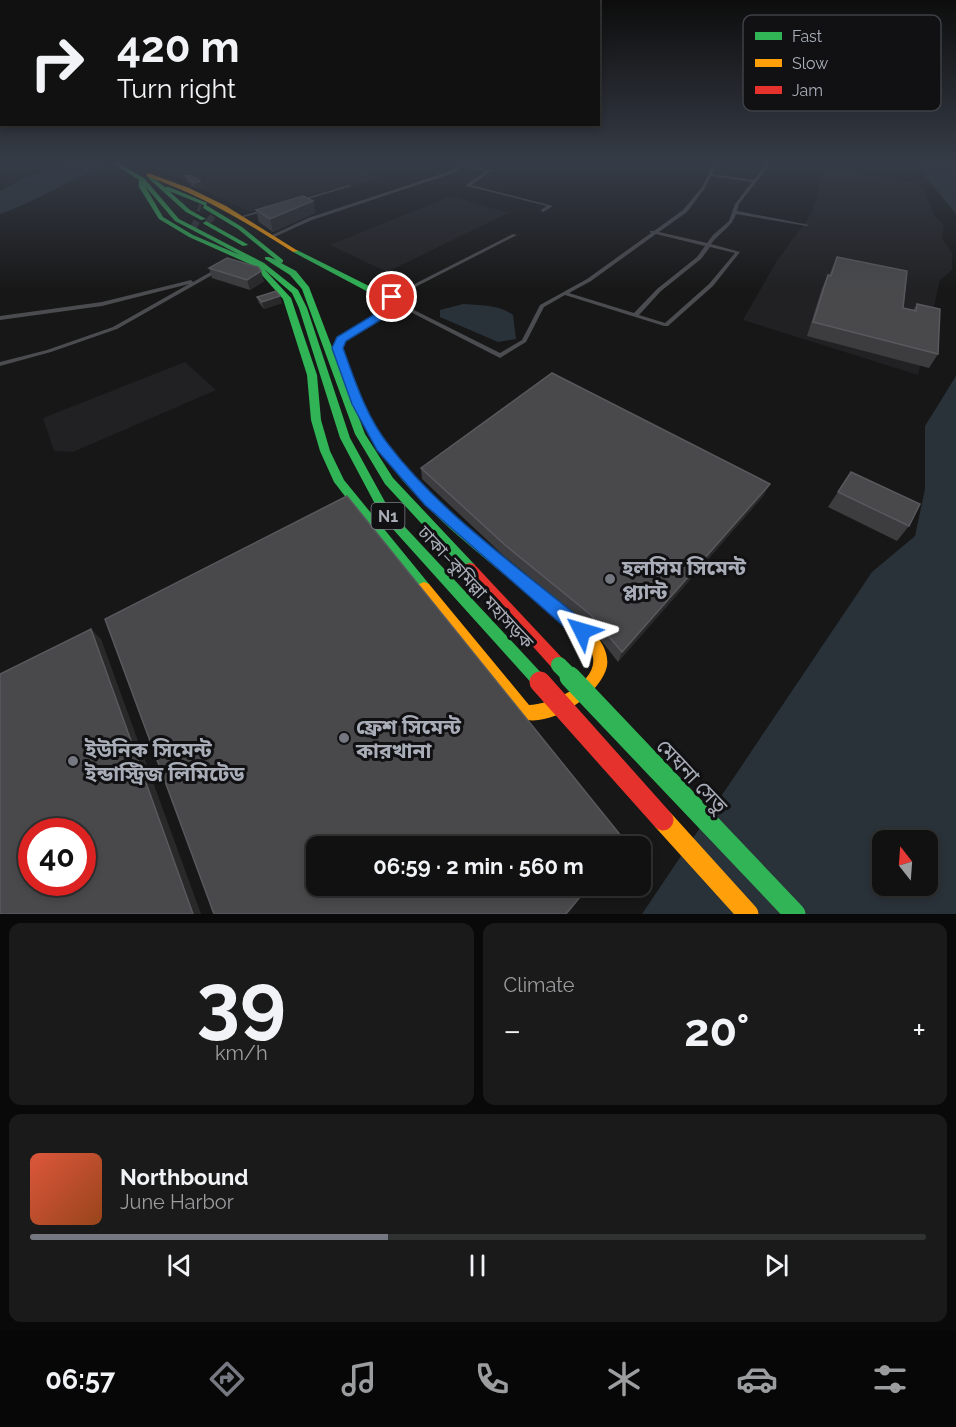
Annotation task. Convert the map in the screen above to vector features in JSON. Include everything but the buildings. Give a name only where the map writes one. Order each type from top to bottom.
[{"type":"main road","points":[[153,206],[161,218],[191,236],[240,255],[264,272],[287,298],[312,375],[316,420],[325,451],[339,482],[525,713],[531,716],[557,709],[591,683],[600,667],[597,647],[430,501],[382,446],[358,404],[338,348],[339,344],[341,339],[388,310],[391,301],[270,237],[244,216],[222,206]]},
{"type":"main road","name":"ঢাকা–কুমিল্লা মহাসড়ক","points":[[167,206],[177,220],[262,264],[295,292],[303,308],[345,438],[386,514],[748,914]]},
{"type":"main road","name":"ঢাকা–কুমিল্লা মহাসড়ক","points":[[169,206],[176,214],[205,216]]},
{"type":"main road","name":"ঢাকা–কুমিল্লা মহাসড়ক","points":[[189,206],[274,252],[306,290],[314,306],[360,434],[389,481],[559,665]]},
{"type":"main road","name":"ঢাকা–কুমিল্লা মহাসড়ক","points":[[193,206],[240,255],[292,273]]},
{"type":"main road","name":"মেঘনা সেতু","points":[[559,665],[795,914]]},
{"type":"street","points":[[270,237],[310,219],[353,206]]},
{"type":"street","points":[[543,211],[550,206]]},
{"type":"street","points":[[391,301],[500,356],[524,341],[542,306],[589,280],[689,206]]},
{"type":"street","points":[[636,315],[659,290],[699,258],[715,236],[731,222],[738,206]]},
{"type":"street","points":[[244,216],[274,207]]},
{"type":"street","points":[[734,212],[807,225]]},
{"type":"street","points":[[564,293],[666,325],[711,285],[738,252],[652,232]]},
{"type":"street","points":[[391,301],[515,235]]},
{"type":"street","points":[[0,364],[49,351],[114,328],[222,268]]},
{"type":"street","points":[[0,318],[102,304],[202,279]]},
{"type":"shaded area","points":[[0,206],[21,206],[15,208],[0,214]]},
{"type":"shaded area","points":[[237,206],[273,206],[250,212]]},
{"type":"shaded area","points":[[427,206],[483,206],[508,213],[387,272],[330,245]]},
{"type":"shaded area","points":[[814,206],[931,206],[934,216],[944,225],[942,238],[952,253],[952,270],[940,280],[918,375],[743,320],[776,262],[812,213]]},
{"type":"shaded area","points":[[949,206],[956,206],[956,214]]},
{"type":"shaded area","points":[[463,304],[496,307],[513,315],[516,339],[498,342],[440,317],[440,310]]},
{"type":"shaded area","points":[[185,362],[216,390],[73,452],[54,451],[43,418]]},
{"type":"shaded area","points":[[956,376],[956,914],[642,914],[872,572],[915,536],[925,489],[925,426]]},
{"type":"tunnel","points":[[208,217],[213,221]]},
{"type":"tunnel","points":[[192,223],[198,226]]},
{"type":"traffic: fast","points":[[153,206],[161,218],[191,236],[256,265],[287,298],[312,375],[316,420],[325,451],[339,482],[424,588]]},
{"type":"traffic: fast","points":[[165,206],[177,220],[262,264],[295,292],[303,308],[345,438],[386,514],[540,682]]},
{"type":"traffic: fast","points":[[182,206],[203,219]]},
{"type":"traffic: fast","points":[[205,207],[240,228],[281,261]]},
{"type":"traffic: fast","points":[[206,223],[245,245]]},
{"type":"traffic: fast","points":[[295,251],[394,302],[378,318],[341,339],[338,348],[368,421],[381,444],[415,487],[458,528],[547,602]]},
{"type":"traffic: fast","points":[[267,258],[293,273],[306,289],[360,434],[389,481],[470,568]]},
{"type":"traffic: fast","points":[[559,665],[795,914]]},
{"type":"traffic: slow","points":[[220,206],[295,251]]},
{"type":"traffic: slow","points":[[424,588],[525,713],[549,710],[576,697],[595,677],[600,666],[599,654],[590,639],[577,625],[547,602]]},
{"type":"traffic: slow","points":[[663,820],[748,914]]},
{"type":"traffic: jam","points":[[470,568],[559,665]]},
{"type":"traffic: jam","points":[[540,682],[663,820]]},
{"type":"place","name":"হলসিম সিমেন্ট প্ল্যান্ট","points":[[610,579]]},
{"type":"place","name":"ফ্রেশ সিমেন্ট কারখানা","points":[[344,738]]},
{"type":"place","name":"ইউনিক সিমেন্ট ইন্ডাস্ট্রিজ লিমিটেড","points":[[73,761]]},
{"type":"route","points":[[392,297],[388,299],[394,302],[388,310],[341,339],[338,348],[358,404],[369,424],[382,446],[405,476],[430,501],[582,631]]}]
